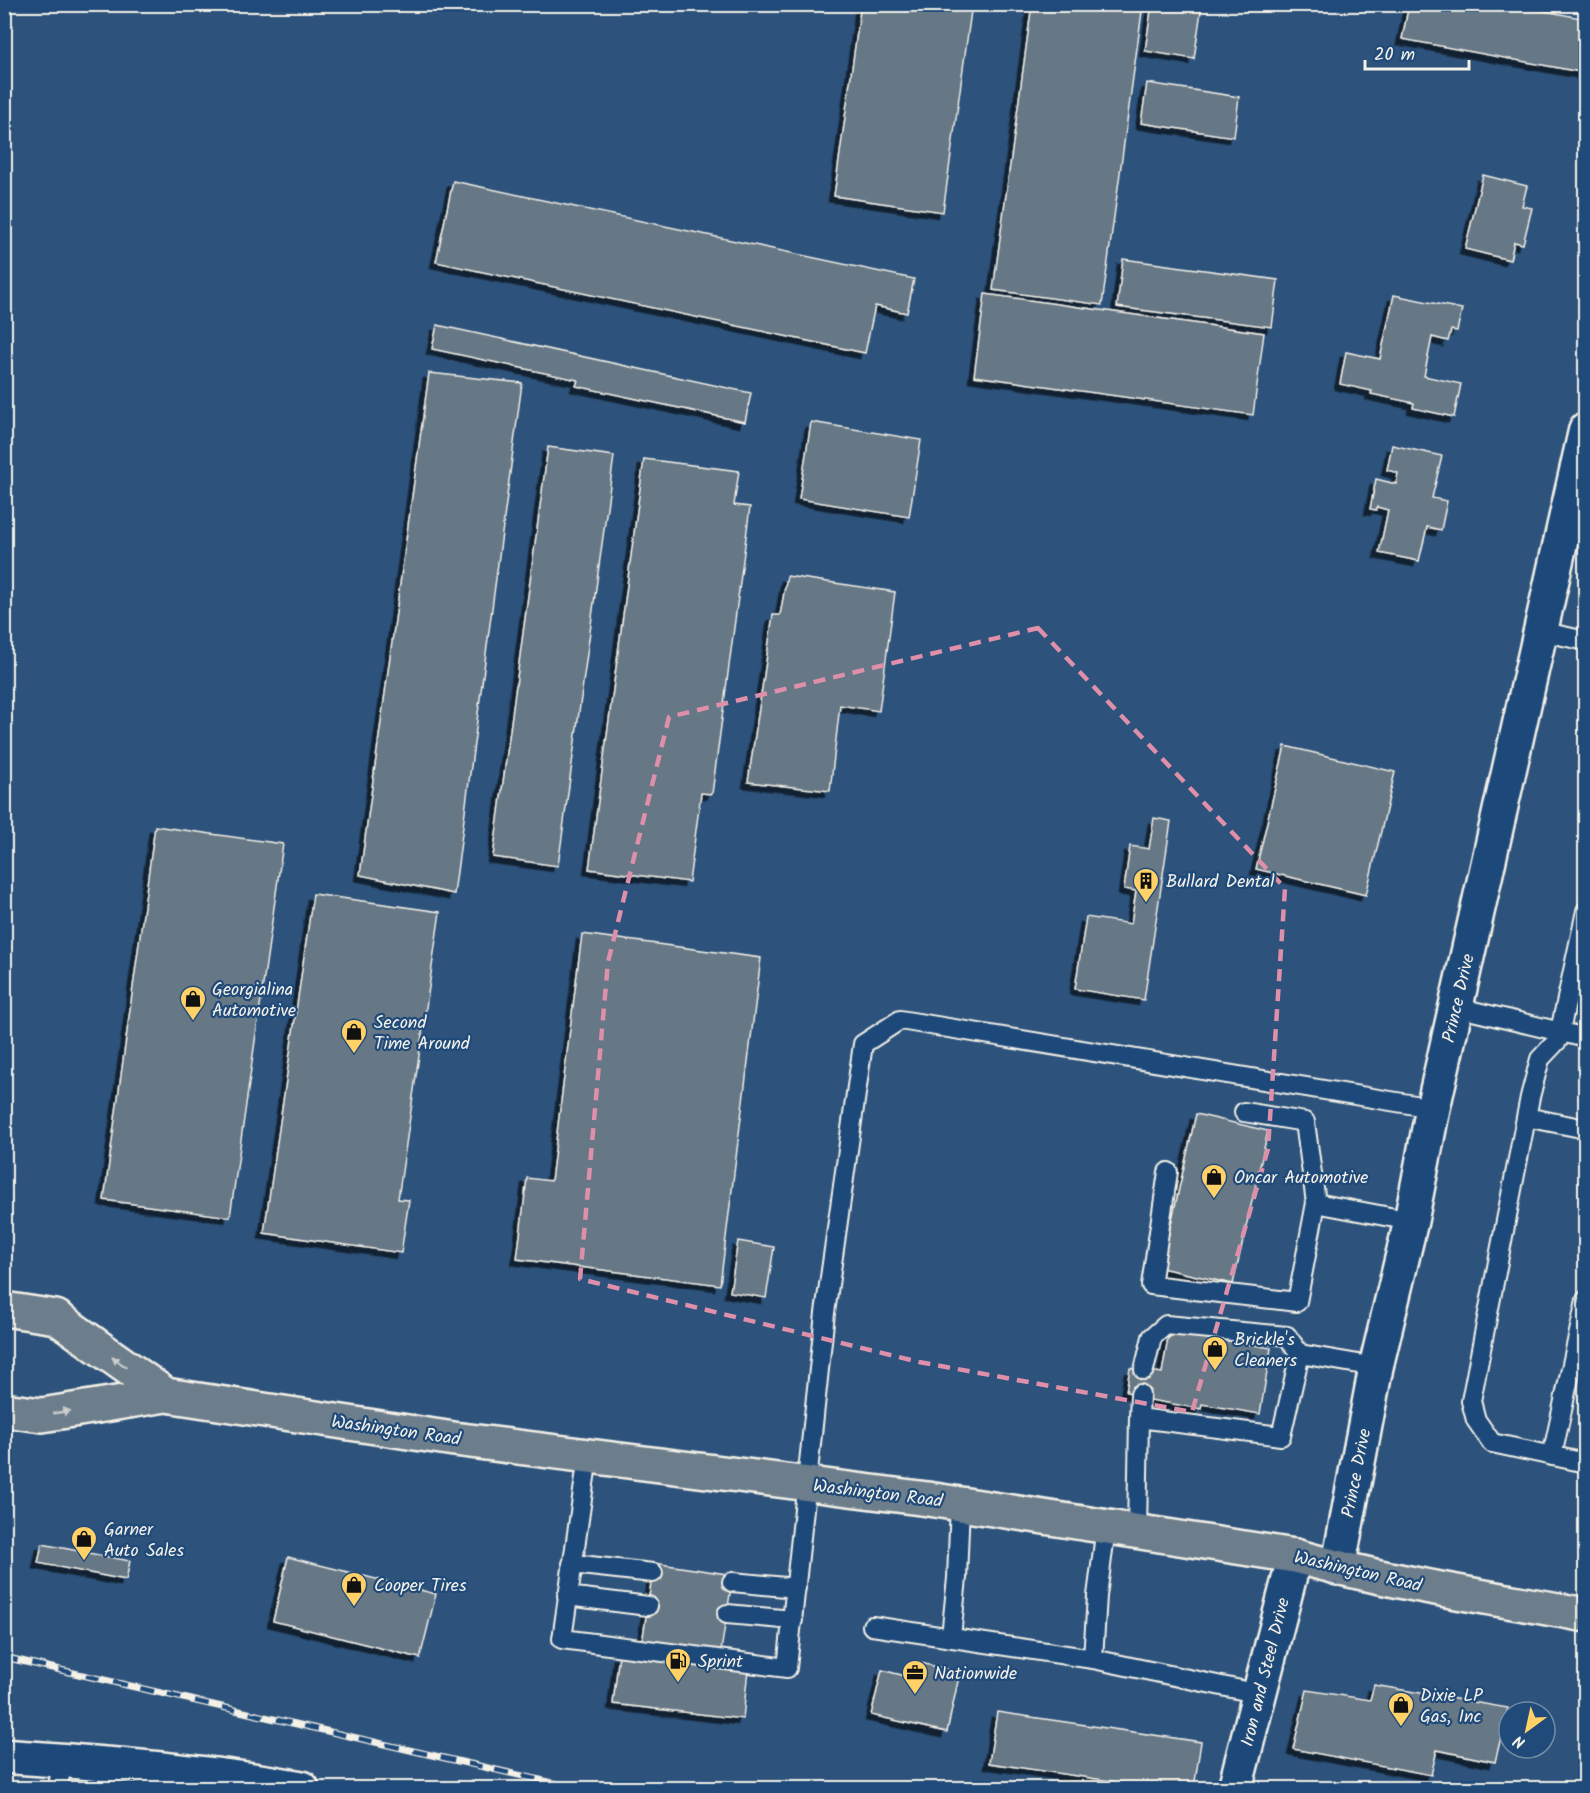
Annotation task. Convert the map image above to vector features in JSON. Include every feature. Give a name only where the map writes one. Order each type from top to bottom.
[{"type":"main road","name":"Washington Road","points":[[4,1309],[56,1317],[166,1395]]},
{"type":"main road","name":"Washington Road","points":[[4,1410],[42,1415],[166,1395],[443,1437],[960,1504],[1295,1556],[1338,1568],[1586,1615]]},
{"type":"street","name":"Prince Drive","points":[[1338,1568],[1376,1367],[1412,1221],[1433,1108],[1586,429]]},
{"type":"street","name":"Iron and Steel Drive","points":[[1235,1788],[1295,1556]]},
{"type":"street","points":[[4,1756],[60,1775],[174,1769],[250,1778],[302,1788]]},
{"type":"lane","points":[[1540,631],[1586,641]]},
{"type":"lane","points":[[1586,911],[1581,955],[1558,1040],[1540,1059],[1526,1117],[1471,1401],[1476,1420],[1492,1443],[1586,1463]]},
{"type":"lane","points":[[1456,1007],[1586,1038]]},
{"type":"lane","points":[[588,1456],[562,1639],[788,1668],[825,1313],[863,1044],[900,1020],[1433,1108]]},
{"type":"lane","points":[[1168,1172],[1152,1285],[1297,1302],[1316,1203],[1305,1122],[1244,1112]]},
{"type":"lane","points":[[1526,1117],[1586,1129]]},
{"type":"lane","points":[[1316,1203],[1412,1221]]},
{"type":"lane","points":[[1552,1456],[1586,1300]]},
{"type":"lane","points":[[1144,1370],[1152,1337],[1166,1325],[1287,1336],[1300,1354],[1376,1367]]},
{"type":"lane","points":[[1139,1418],[1281,1436],[1300,1354]]},
{"type":"lane","points":[[1093,1659],[1097,1596],[1121,1529],[1139,1418],[1140,1394]]},
{"type":"lane","points":[[951,1637],[957,1578],[960,1504]]},
{"type":"lane","points":[[572,1564],[653,1573]]},
{"type":"lane","points":[[732,1582],[796,1588]]},
{"type":"lane","points":[[567,1596],[648,1606]]},
{"type":"lane","points":[[727,1614],[793,1620]]},
{"type":"lane","points":[[872,1626],[1093,1659],[1260,1694]]},
{"type":"highlighted area","points":[[1038,628],[1285,888],[1268,1149],[1192,1412],[919,1362],[580,1279],[608,962],[669,717]]},
{"type":"building","points":[[861,4],[972,4],[943,212],[834,196]]},
{"type":"building","points":[[1032,4],[1143,4],[1102,305],[993,290]]},
{"type":"building","points":[[1152,4],[1202,4],[1194,59],[1145,51]]},
{"type":"building","points":[[1409,4],[1509,4],[1586,19],[1586,73],[1402,39]]},
{"type":"building","points":[[1147,83],[1239,97],[1234,137],[1141,123]]},
{"type":"building","points":[[1483,175],[1527,186],[1522,206],[1532,208],[1523,244],[1514,242],[1510,260],[1465,249]]},
{"type":"building","points":[[453,181],[914,279],[907,313],[875,306],[865,353],[436,262]]},
{"type":"building","points":[[1123,259],[1278,280],[1272,327],[1117,307]]},
{"type":"building","points":[[985,294],[1264,333],[1253,415],[974,376]]},
{"type":"building","points":[[1394,295],[1462,309],[1457,331],[1451,330],[1448,341],[1432,337],[1424,376],[1461,384],[1454,417],[1413,408],[1414,403],[1371,394],[1372,391],[1340,384],[1346,352],[1380,359]]},
{"type":"building","points":[[437,325],[751,393],[745,422],[576,386],[578,380],[432,349]]},
{"type":"building","points":[[429,373],[522,383],[454,894],[360,875]]},
{"type":"building","points":[[811,422],[921,440],[909,517],[799,499]]},
{"type":"building","points":[[1392,445],[1442,456],[1432,498],[1447,501],[1441,530],[1427,527],[1419,561],[1379,553],[1388,510],[1377,507],[1376,510],[1370,509],[1376,479],[1396,484],[1398,473],[1387,470]]},
{"type":"building","points":[[548,447],[614,456],[558,866],[493,857]]},
{"type":"building","points":[[644,459],[739,471],[734,505],[750,507],[712,794],[701,793],[689,882],[589,869]]},
{"type":"building","points":[[787,576],[895,592],[879,711],[840,705],[830,791],[748,782],[773,615],[780,615]]},
{"type":"building","points":[[1285,746],[1395,772],[1366,895],[1256,869]]},
{"type":"building","name":"Bullard Dental","points":[[1154,818],[1171,821],[1144,1000],[1075,989],[1086,917],[1131,924],[1136,891],[1124,889],[1130,846],[1149,849]]},
{"type":"building","name":"Georgialina Automotive","points":[[155,826],[283,844],[230,1217],[104,1200]]},
{"type":"building","name":"Second Time Around","points":[[313,894],[440,912],[398,1199],[409,1200],[401,1253],[264,1233]]},
{"type":"building","points":[[582,934],[761,958],[720,1285],[517,1259],[527,1178],[551,1181]]},
{"type":"building","name":"Oncar Automotive","points":[[1196,1114],[1268,1131],[1233,1284],[1161,1268]]},
{"type":"building","points":[[738,1241],[774,1247],[766,1298],[730,1292]]},
{"type":"building","name":"Brickle's Cleaners","points":[[1178,1332],[1271,1348],[1260,1414],[1202,1404],[1201,1409],[1150,1400],[1151,1396],[1126,1392],[1130,1368],[1162,1373],[1168,1338]]},
{"type":"building","name":"Garner Auto Sales","points":[[42,1544],[130,1561],[126,1580],[38,1563]]},
{"type":"building","name":"Cooper Tires","points":[[288,1557],[436,1594],[420,1658],[273,1621]]},
{"type":"building","points":[[654,1563],[733,1575],[720,1657],[642,1644]]},
{"type":"building","points":[[619,1654],[748,1669],[743,1719],[613,1704]]},
{"type":"building","name":"Nationwide","points":[[916,1662],[960,1672],[947,1732],[871,1715],[882,1670],[913,1678]]},
{"type":"building","name":"Dixie LP Gas, Inc","points":[[1374,1685],[1497,1706],[1495,1762],[1437,1750],[1431,1775],[1293,1749],[1307,1690],[1370,1700]]},
{"type":"building","points":[[997,1712],[1201,1742],[1194,1788],[1158,1788],[989,1763]]},
{"type":"railway","points":[[4,1657],[575,1788]]},
{"type":"place","name":"Bullard Dental","points":[[1146,904]]},
{"type":"place","name":"Georgialina Automotive","points":[[193,1022]]},
{"type":"place","name":"Second Time Around","points":[[354,1055]]},
{"type":"place","name":"Oncar Automotive","points":[[1214,1200]]},
{"type":"place","name":"Brickle's Cleaners","points":[[1215,1372]]},
{"type":"place","name":"Garner Auto Sales","points":[[84,1562]]},
{"type":"place","name":"Cooper Tires","points":[[354,1608]]},
{"type":"place","name":"Sprint","points":[[678,1684]]},
{"type":"place","name":"Nationwide","points":[[915,1696]]},
{"type":"place","name":"Dixie LP Gas, Inc","points":[[1401,1728]]}]
